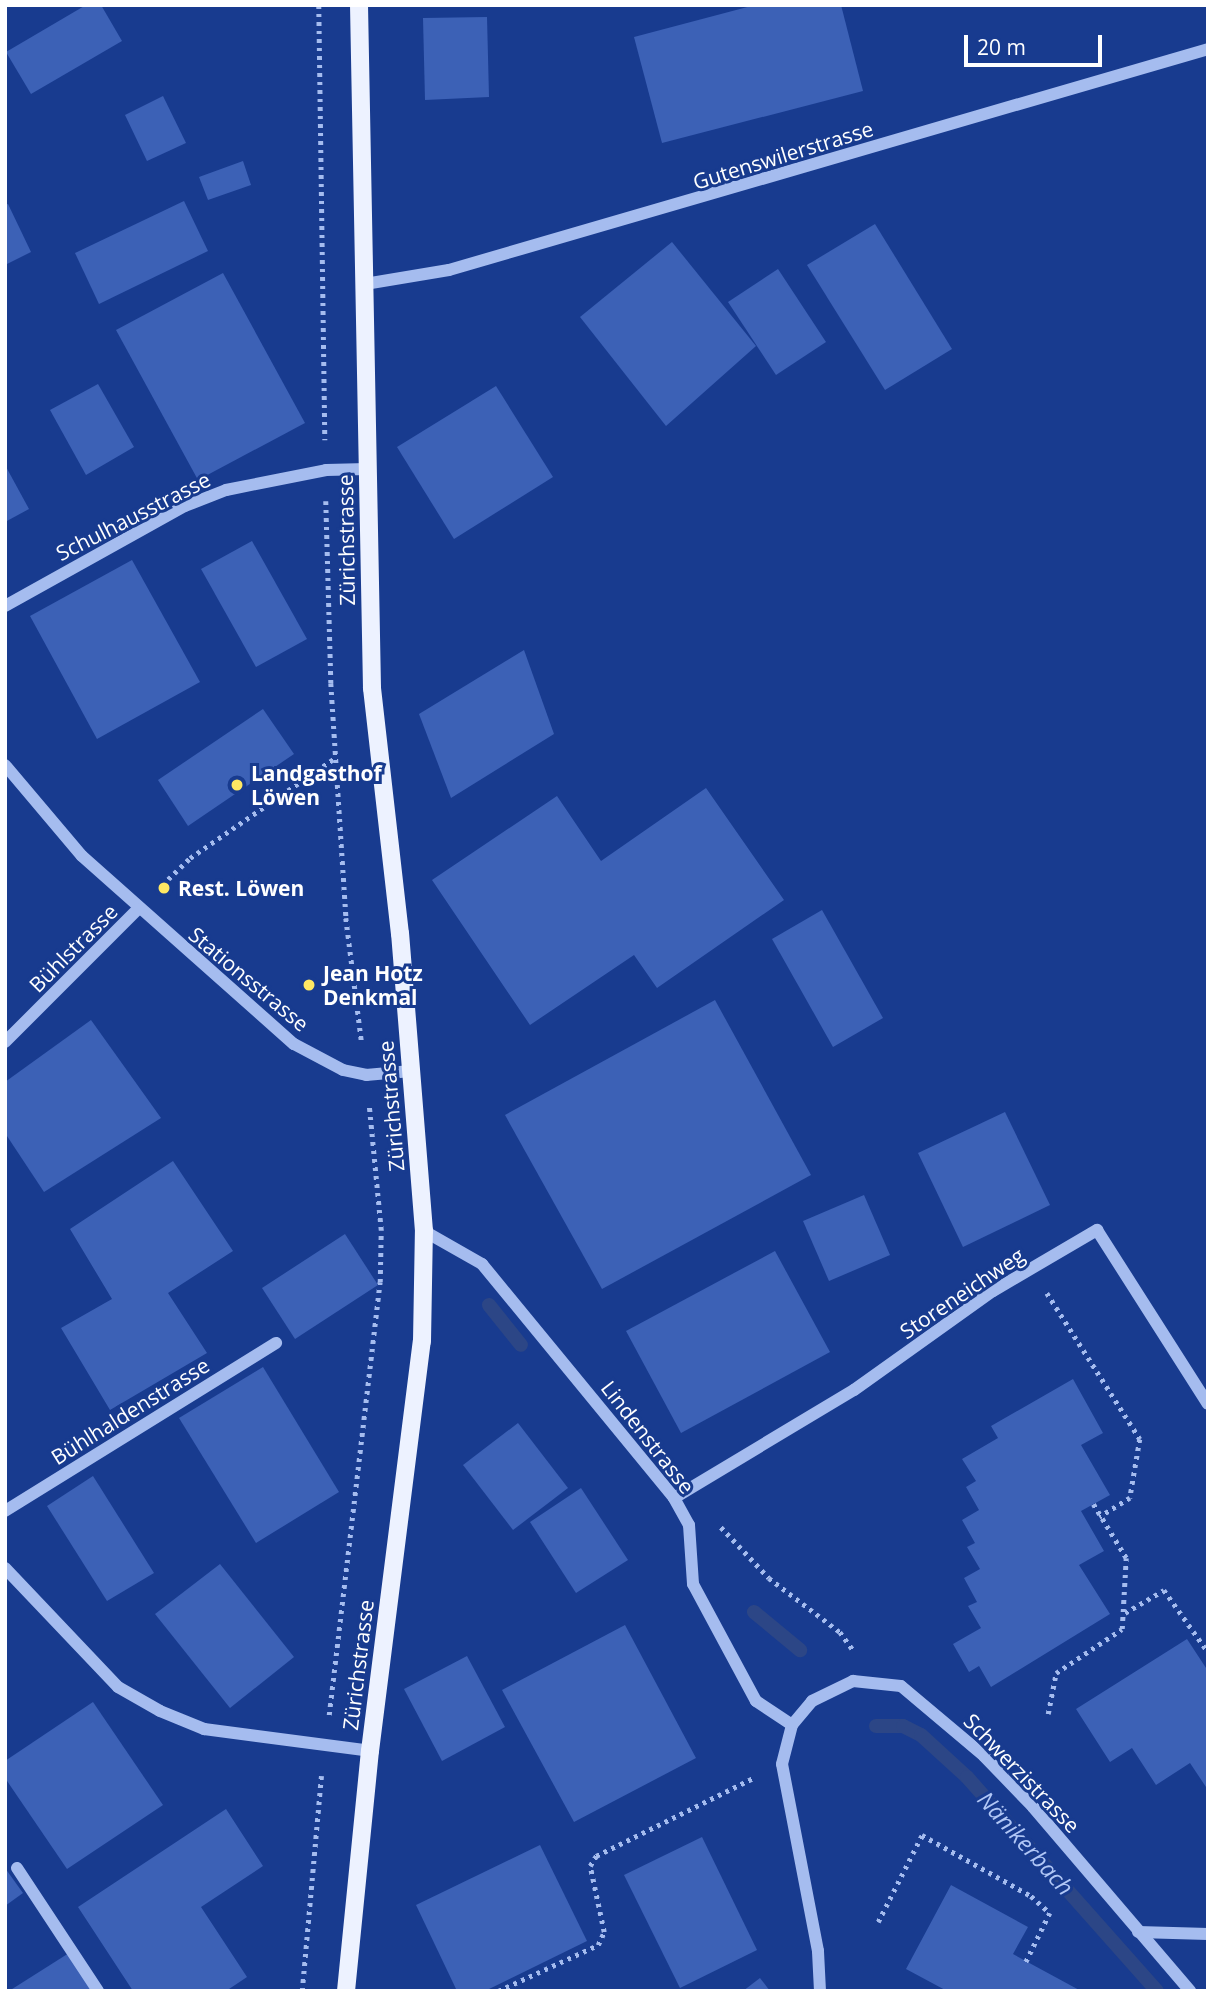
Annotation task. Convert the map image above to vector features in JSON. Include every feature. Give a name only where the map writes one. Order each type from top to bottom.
[{"type":"main road","name":"Zürichstrasse","points":[[346,1991],[370,1751],[422,1341],[424,1231],[411,1071],[372,688],[359,5]]},
{"type":"street","name":"Gutenswilerstrasse","points":[[365,284],[449,270],[538,246],[1208,49]]},
{"type":"street","name":"Schulhausstrasse","points":[[5,607],[185,506],[226,490],[326,470],[367,469]]},
{"type":"street","name":"Stationsstrasse","points":[[5,765],[82,856],[138,909],[295,1044],[343,1070],[366,1075],[411,1071]]},
{"type":"street","name":"Bühlstrasse","points":[[5,1042],[138,909]]},
{"type":"street","name":"Storeneichweg","points":[[674,1498],[854,1390],[1032,1269],[1097,1230],[1208,1405]]},
{"type":"street","name":"Lindenstrasse","points":[[424,1231],[482,1264],[674,1498],[689,1525],[693,1584],[756,1701],[792,1726]]},
{"type":"street","name":"Bühlhaldenstrasse","points":[[5,1511],[276,1343]]},
{"type":"street","points":[[5,1568],[118,1687],[160,1711],[204,1729],[370,1751]]},
{"type":"street","name":"Schwerzistrasse","points":[[792,1726],[811,1701],[858,1681],[901,1686],[947,1722],[1033,1807],[1190,1991]]},
{"type":"street","points":[[792,1726],[782,1764],[818,1951],[820,1991]]},
{"type":"street","points":[[17,1868],[98,1991]]},
{"type":"street","points":[[1138,1932],[1208,1934]]},
{"type":"path","points":[[302,1991],[311,1858],[380,1282],[381,1230],[366,1075],[346,918],[336,758],[326,470],[319,5]]},
{"type":"path","points":[[138,909],[190,858],[336,758]]},
{"type":"path","points":[[1032,1269],[1140,1439],[1130,1498],[1100,1517]]},
{"type":"path","points":[[687,1490],[769,1578],[853,1646],[858,1681]]},
{"type":"path","points":[[1048,1714],[1056,1673],[1122,1629],[1124,1614],[1121,1593],[1126,1558],[1093,1504]]},
{"type":"path","points":[[1124,1614],[1164,1590],[1208,1652]]},
{"type":"path","points":[[498,1991],[598,1945],[604,1932],[590,1866],[596,1856],[782,1764]]},
{"type":"path","points":[[878,1922],[922,1835],[1031,1896],[1050,1913],[1026,1962]]},
{"type":"building","points":[[86,5],[101,5],[122,41],[31,94],[6,52]]},
{"type":"building","points":[[755,5],[841,5],[863,91],[662,143],[634,37]]},
{"type":"building","points":[[487,17],[489,97],[425,100],[423,18]]},
{"type":"building","points":[[163,96],[186,143],[147,161],[125,115]]},
{"type":"building","points":[[243,161],[251,185],[208,200],[199,177]]},
{"type":"building","points":[[184,201],[208,251],[99,304],[75,253]]},
{"type":"building","points":[[8,204],[31,252],[5,265],[5,205]]},
{"type":"building","points":[[875,224],[952,349],[885,390],[807,265]]},
{"type":"building","points":[[672,242],[756,346],[666,426],[580,317]]},
{"type":"building","points":[[778,269],[826,342],[776,375],[728,302]]},
{"type":"building","points":[[223,273],[305,423],[198,480],[116,330]]},
{"type":"building","points":[[98,384],[134,447],[86,475],[50,410]]},
{"type":"building","points":[[496,386],[553,477],[454,539],[397,447]]},
{"type":"building","points":[[5,465],[29,509],[5,522]]},
{"type":"building","points":[[252,541],[307,639],[256,667],[201,569]]},
{"type":"building","points":[[132,560],[200,682],[97,739],[30,616]]},
{"type":"building","points":[[524,650],[554,734],[451,798],[419,714]]},
{"type":"building","points":[[263,709],[294,754],[188,826],[158,780]]},
{"type":"building","points":[[706,788],[784,900],[657,988],[634,955],[530,1025],[432,880],[557,796],[601,861]]},
{"type":"building","points":[[822,910],[883,1018],[833,1047],[772,939]]},
{"type":"building","points":[[715,1000],[811,1175],[602,1289],[505,1115]]},
{"type":"building","points":[[91,1020],[161,1118],[44,1192],[5,1133],[5,1082]]},
{"type":"building","points":[[1005,1112],[1050,1205],[963,1247],[918,1153]]},
{"type":"building","points":[[173,1161],[233,1251],[168,1293],[207,1353],[110,1410],[61,1328],[112,1299],[70,1229]]},
{"type":"building","points":[[864,1195],[890,1255],[829,1281],[803,1221]]},
{"type":"building","points":[[345,1234],[378,1285],[295,1339],[262,1288]]},
{"type":"building","points":[[775,1251],[830,1352],[681,1433],[626,1331]]},
{"type":"building","points":[[263,1367],[339,1492],[256,1543],[179,1418]]},
{"type":"building","points":[[1073,1379],[1103,1433],[1081,1445],[1110,1495],[1081,1511],[1104,1551],[1079,1565],[1110,1614],[991,1687],[979,1666],[969,1672],[953,1644],[981,1628],[968,1606],[977,1602],[964,1578],[980,1569],[967,1547],[975,1543],[962,1520],[979,1510],[966,1487],[976,1481],[962,1459],[998,1438],[991,1426]]},
{"type":"building","points":[[518,1423],[568,1488],[513,1530],[463,1465]]},
{"type":"building","points":[[93,1476],[154,1573],[107,1601],[47,1506]]},
{"type":"building","points":[[581,1488],[628,1560],[576,1593],[530,1522]]},
{"type":"building","points":[[220,1564],[294,1657],[230,1708],[155,1614]]},
{"type":"building","points":[[625,1625],[696,1758],[574,1822],[502,1690]]},
{"type":"building","points":[[1187,1639],[1208,1671],[1208,1790],[1190,1763],[1156,1785],[1132,1748],[1110,1762],[1076,1709]]},
{"type":"building","points":[[467,1656],[505,1727],[442,1761],[404,1689]]},
{"type":"building","points":[[93,1702],[163,1805],[67,1869],[5,1778],[5,1761]]},
{"type":"building","points":[[226,1809],[263,1866],[201,1907],[247,1977],[226,1991],[133,1991],[78,1907]]},
{"type":"building","points":[[702,1837],[757,1950],[680,1988],[624,1875]]},
{"type":"building","points":[[540,1845],[587,1941],[485,1991],[457,1991],[416,1905]]},
{"type":"building","points":[[5,1868],[23,1893],[5,1906]]},
{"type":"building","points":[[951,1885],[1028,1927],[1013,1954],[1081,1991],[947,1991],[906,1969]]},
{"type":"building","points":[[69,1953],[92,1991],[9,1991]]},
{"type":"building","points":[[760,1978],[770,1991],[743,1991]]},
{"type":"waterway","name":"Nänikerbach","points":[[489,1305],[521,1345]]},
{"type":"waterway","name":"Nänikerbach","points":[[754,1612],[800,1650]]},
{"type":"waterway","name":"Nänikerbach","points":[[876,1726],[903,1726],[921,1735],[967,1777],[1157,1991]]},
{"type":"place","name":"Landgasthof Löwen","points":[[237,785]]},
{"type":"place","name":"Rest. Löwen","points":[[164,888]]},
{"type":"place","name":"Jean Hotz Denkmal","points":[[309,985]]}]
